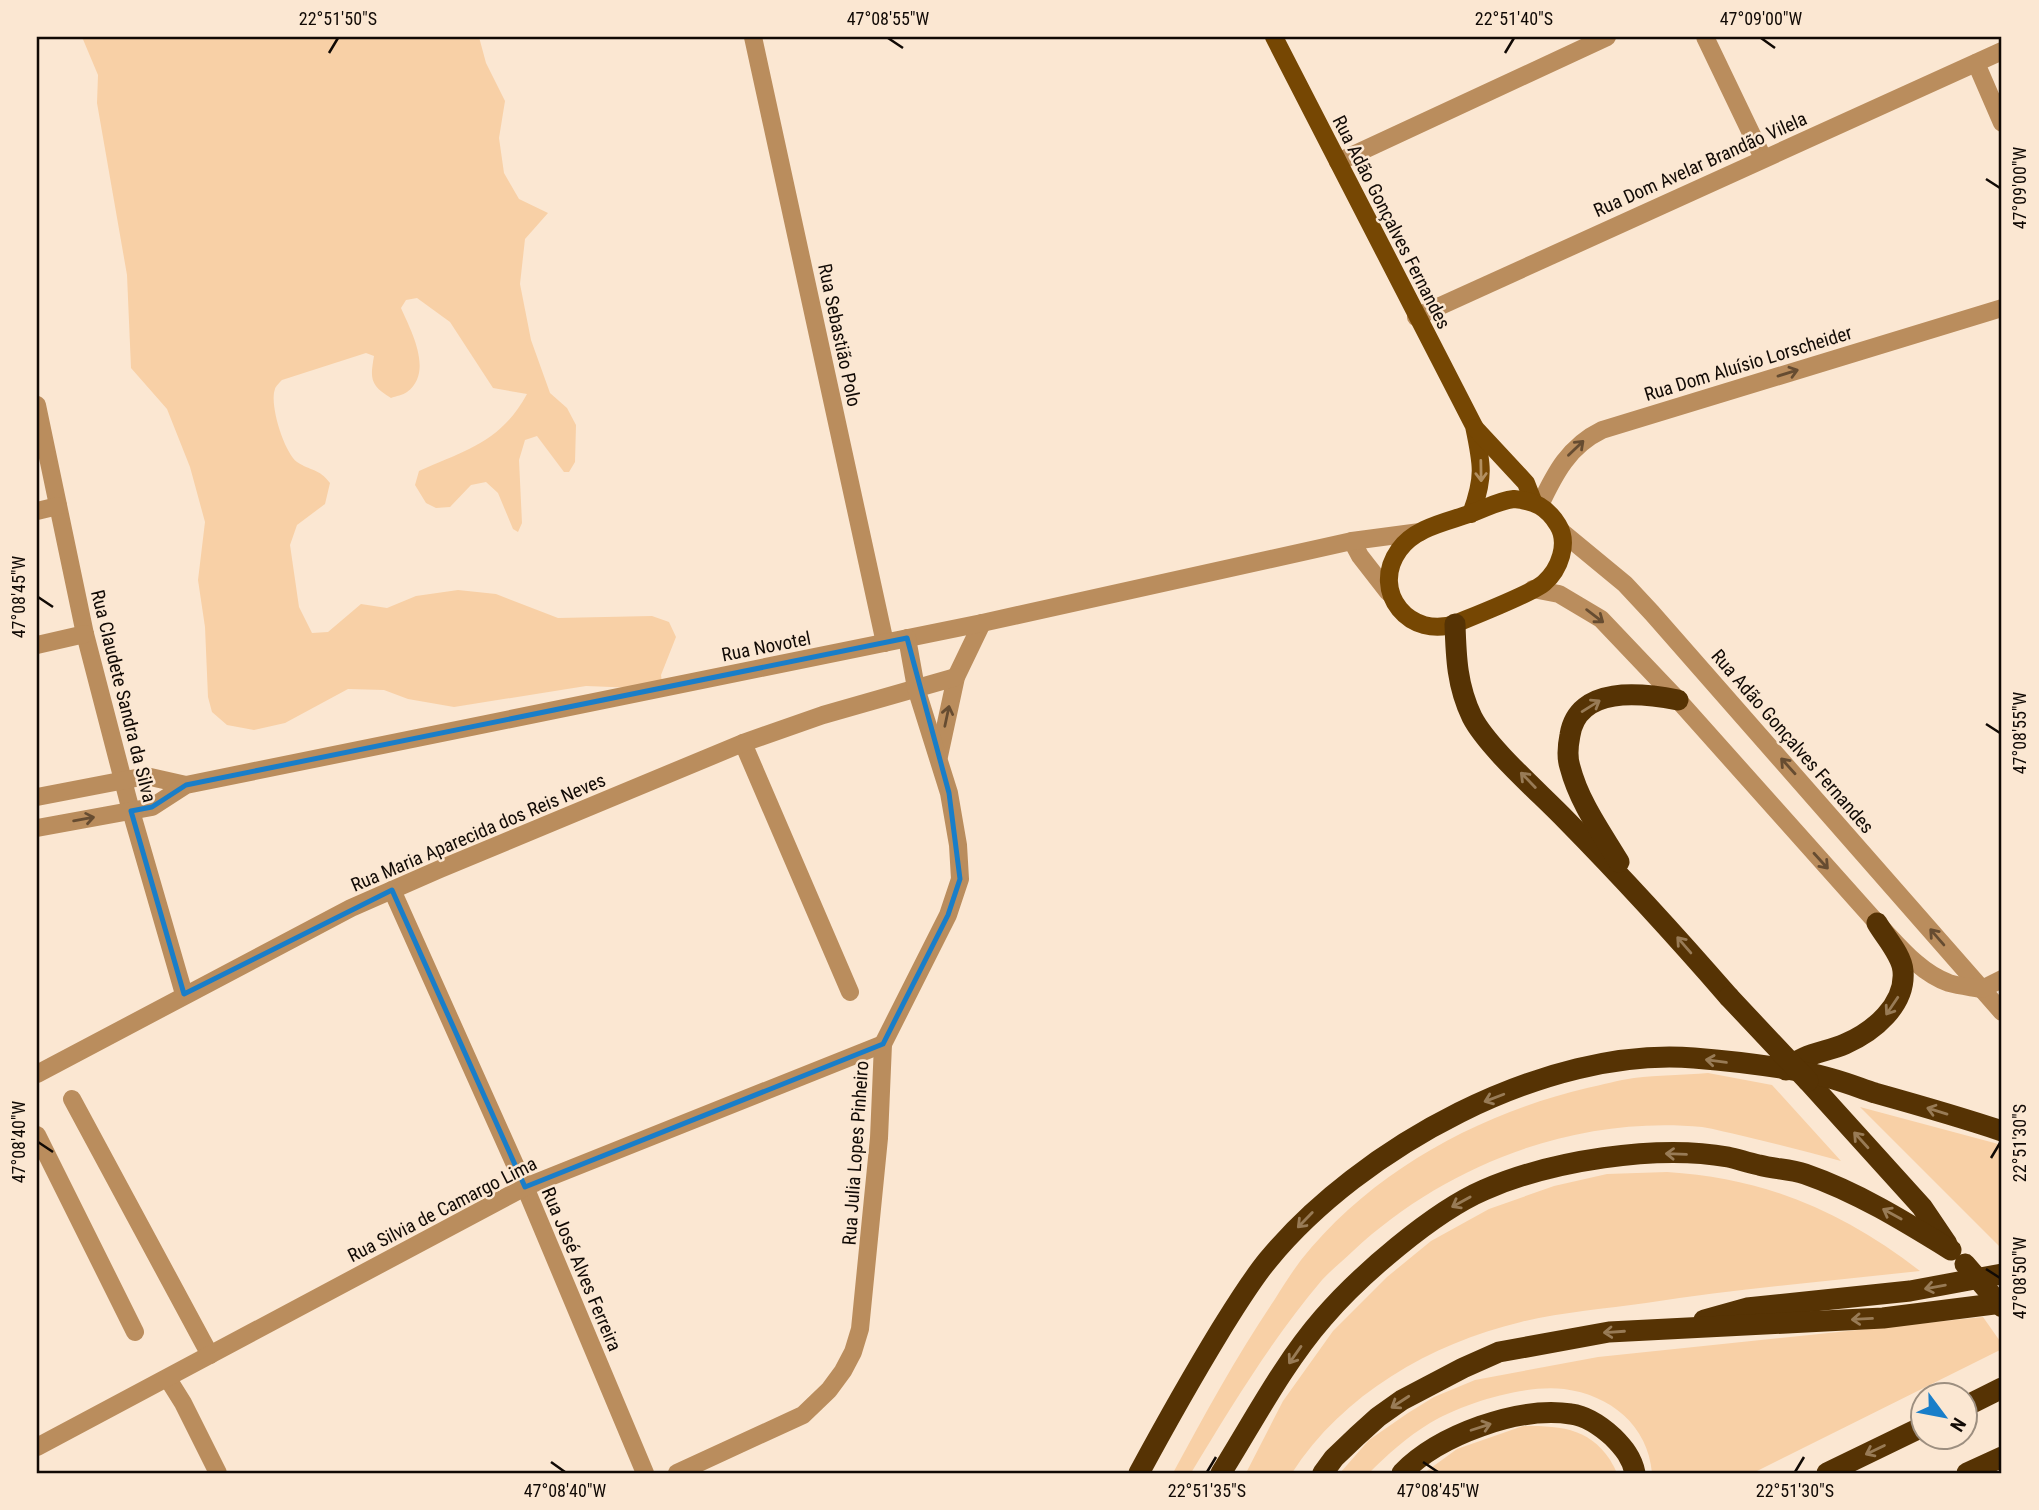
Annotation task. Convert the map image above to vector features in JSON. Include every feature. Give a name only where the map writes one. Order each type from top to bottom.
[{"type":"highway","points":[[1455,624],[1456,666],[1461,692],[1474,720],[1499,751],[1639,894],[1729,997],[1922,1207],[1951,1250],[2002,1305]]},
{"type":"highway","points":[[1639,894],[1584,804],[1569,765],[1571,725],[1582,710],[1609,696],[1631,694],[1678,700]]},
{"type":"highway","points":[[1786,1070],[1802,1057],[1845,1044],[1868,1032],[1885,1017],[1898,998],[1903,971],[1900,961],[1877,923]]},
{"type":"highway","points":[[1139,1473],[1242,1296],[1267,1261],[1318,1208],[1374,1162],[1429,1126],[1542,1079],[1602,1064],[1653,1057],[1693,1058],[1811,1073],[2002,1131]]},
{"type":"highway","points":[[1222,1473],[1292,1359],[1321,1319],[1345,1294],[1378,1264],[1451,1208],[1483,1190],[1524,1176],[1610,1156],[1651,1153],[1726,1157],[1802,1173],[1832,1185],[1894,1214],[1951,1250]]},
{"type":"highway","points":[[1682,1329],[1715,1316],[1747,1308],[1910,1291],[2002,1274]]},
{"type":"highway","points":[[1323,1473],[1357,1436],[1402,1400],[1499,1352],[1609,1332],[1883,1318],[2002,1305]]},
{"type":"highway","points":[[1980,1399],[2002,1388]]},
{"type":"highway","points":[[1402,1473],[1412,1463],[1454,1436],[1511,1418],[1548,1413],[1573,1414],[1593,1422],[1627,1452],[1635,1473]]},
{"type":"highway","points":[[1827,1473],[1910,1432]]},
{"type":"highway","points":[[1967,1473],[2002,1457]]},
{"type":"main road","name":"Rua Adão Gonçalves Fernandes","points":[[1274,37],[1474,426],[1527,483],[1536,503]]},
{"type":"main road","name":"Rua Adão Gonçalves Fernandes","points":[[1471,514],[1481,484],[1482,470],[1474,426]]},
{"type":"main road","points":[[1514,499],[1536,503],[1553,517],[1562,532],[1562,554],[1556,568],[1544,583],[1455,624],[1437,628],[1420,624],[1402,612],[1388,592],[1391,563],[1400,547],[1420,532],[1471,514],[1497,501],[1514,499]]},
{"type":"street","name":"Rua Sebastião Polo","points":[[753,37],[886,643]]},
{"type":"street","points":[[1338,162],[1607,37]]},
{"type":"street","points":[[1705,37],[1763,158]]},
{"type":"street","name":"Rua Dom Avelar Brandão Vilela","points":[[1416,317],[2002,51]]},
{"type":"street","points":[[1976,62],[2002,122]]},
{"type":"street","name":"Rua Dom Aluísio Lorscheider","points":[[1536,503],[1569,453],[1588,436],[1602,430],[2002,308]]},
{"type":"street","name":"Rua Claudete Sandra da Silva","points":[[37,405],[85,634],[131,811],[184,994]]},
{"type":"street","points":[[37,511],[58,506]]},
{"type":"street","name":"Rua Novotel","points":[[37,828],[152,807],[186,785],[982,623],[1352,541],[1420,532]]},
{"type":"street","name":"Rua Adão Gonçalves Fernandes","points":[[1562,532],[1625,584],[1652,612],[2002,1012]]},
{"type":"street","points":[[1352,541],[1360,556],[1388,592]]},
{"type":"street","points":[[1533,589],[1559,594],[1601,619],[1678,700],[1910,957],[1949,983],[1982,989],[2002,979]]},
{"type":"street","name":"Rua Julia Lopes Pinheiro","points":[[939,755],[956,677],[982,623]]},
{"type":"street","points":[[37,645],[85,634]]},
{"type":"street","name":"Rua Julia Lopes Pinheiro","points":[[677,1473],[803,1415],[829,1390],[843,1371],[853,1352],[860,1329],[879,1138],[883,1044],[948,915],[960,879],[958,845],[949,793],[916,688],[907,638]]},
{"type":"street","name":"Rua Maria Aparecida dos Reis Neves","points":[[37,1074],[184,994],[351,908],[392,890],[743,743],[823,715],[956,677]]},
{"type":"street","points":[[743,743],[850,992]]},
{"type":"street","name":"Rua Novotel","points":[[37,797],[146,776],[186,785]]},
{"type":"street","name":"Rua José Alves Ferreira","points":[[392,890],[525,1187],[645,1473]]},
{"type":"street","name":"Rua Silvia de Camargo Lima","points":[[37,1447],[525,1187],[883,1044]]},
{"type":"street","points":[[72,1099],[210,1355]]},
{"type":"street","points":[[37,1135],[135,1332]]},
{"type":"street","points":[[168,1379],[218,1473]]},
{"type":"highlighted area","points":[[907,638],[949,793],[960,879],[948,915],[883,1044],[525,1187],[392,890],[184,994],[131,811],[152,807],[186,785]]},
{"type":"shaded area","points":[[82,37],[479,37],[486,63],[505,101],[499,138],[504,173],[519,199],[548,213],[525,239],[520,284],[531,340],[550,393],[567,408],[576,425],[575,462],[569,472],[564,472],[537,436],[525,440],[519,460],[522,523],[518,532],[513,529],[498,493],[486,482],[471,485],[450,507],[436,508],[426,503],[415,485],[419,471],[467,450],[494,434],[517,410],[527,394],[493,388],[450,322],[417,298],[406,300],[401,308],[414,339],[420,363],[415,384],[407,392],[391,398],[379,389],[372,376],[374,356],[366,353],[282,380],[275,388],[276,416],[292,457],[318,472],[330,483],[325,504],[297,525],[290,545],[299,607],[312,633],[328,632],[361,604],[387,608],[416,596],[458,590],[496,594],[558,618],[652,616],[669,622],[676,637],[661,675],[663,689],[586,686],[454,707],[408,699],[384,690],[348,689],[285,723],[254,730],[227,725],[212,712],[208,697],[205,627],[198,580],[205,522],[190,467],[167,409],[131,368],[127,275],[97,103],[98,75]]},
{"type":"shaded area","points":[[1708,1073],[1772,1085],[1841,1161],[1702,1127],[1654,1125],[1607,1129],[1560,1138],[1514,1152],[1470,1171],[1389,1220],[1326,1276],[1269,1350],[1191,1473],[1173,1473],[1234,1363],[1301,1260],[1329,1228],[1360,1199],[1394,1173],[1467,1130],[1546,1099],[1628,1079]]},
{"type":"shaded area","points":[[1860,1107],[2002,1145],[2002,1249]]},
{"type":"shaded area","points":[[1667,1172],[1737,1182],[1801,1201],[1861,1231],[1920,1271],[1749,1289],[1567,1313],[1487,1332],[1422,1359],[1363,1396],[1336,1419],[1292,1473],[1246,1473],[1283,1401],[1333,1331],[1387,1277],[1431,1241],[1489,1209],[1554,1186],[1607,1174]]},
{"type":"shaded area","points":[[1983,1317],[2002,1344],[2002,1349],[1940,1380],[1910,1380],[1910,1395],[1753,1473],[1652,1473],[1643,1440],[1624,1415],[1597,1398],[1581,1392],[1549,1388],[1514,1392],[1477,1402],[1430,1423],[1413,1434],[1369,1473],[1340,1473],[1369,1440],[1434,1397],[1475,1380],[1598,1357]]},
{"type":"shaded area","points":[[1523,1426],[1553,1427],[1579,1433],[1600,1447],[1617,1473],[1424,1473],[1457,1449]]}]
